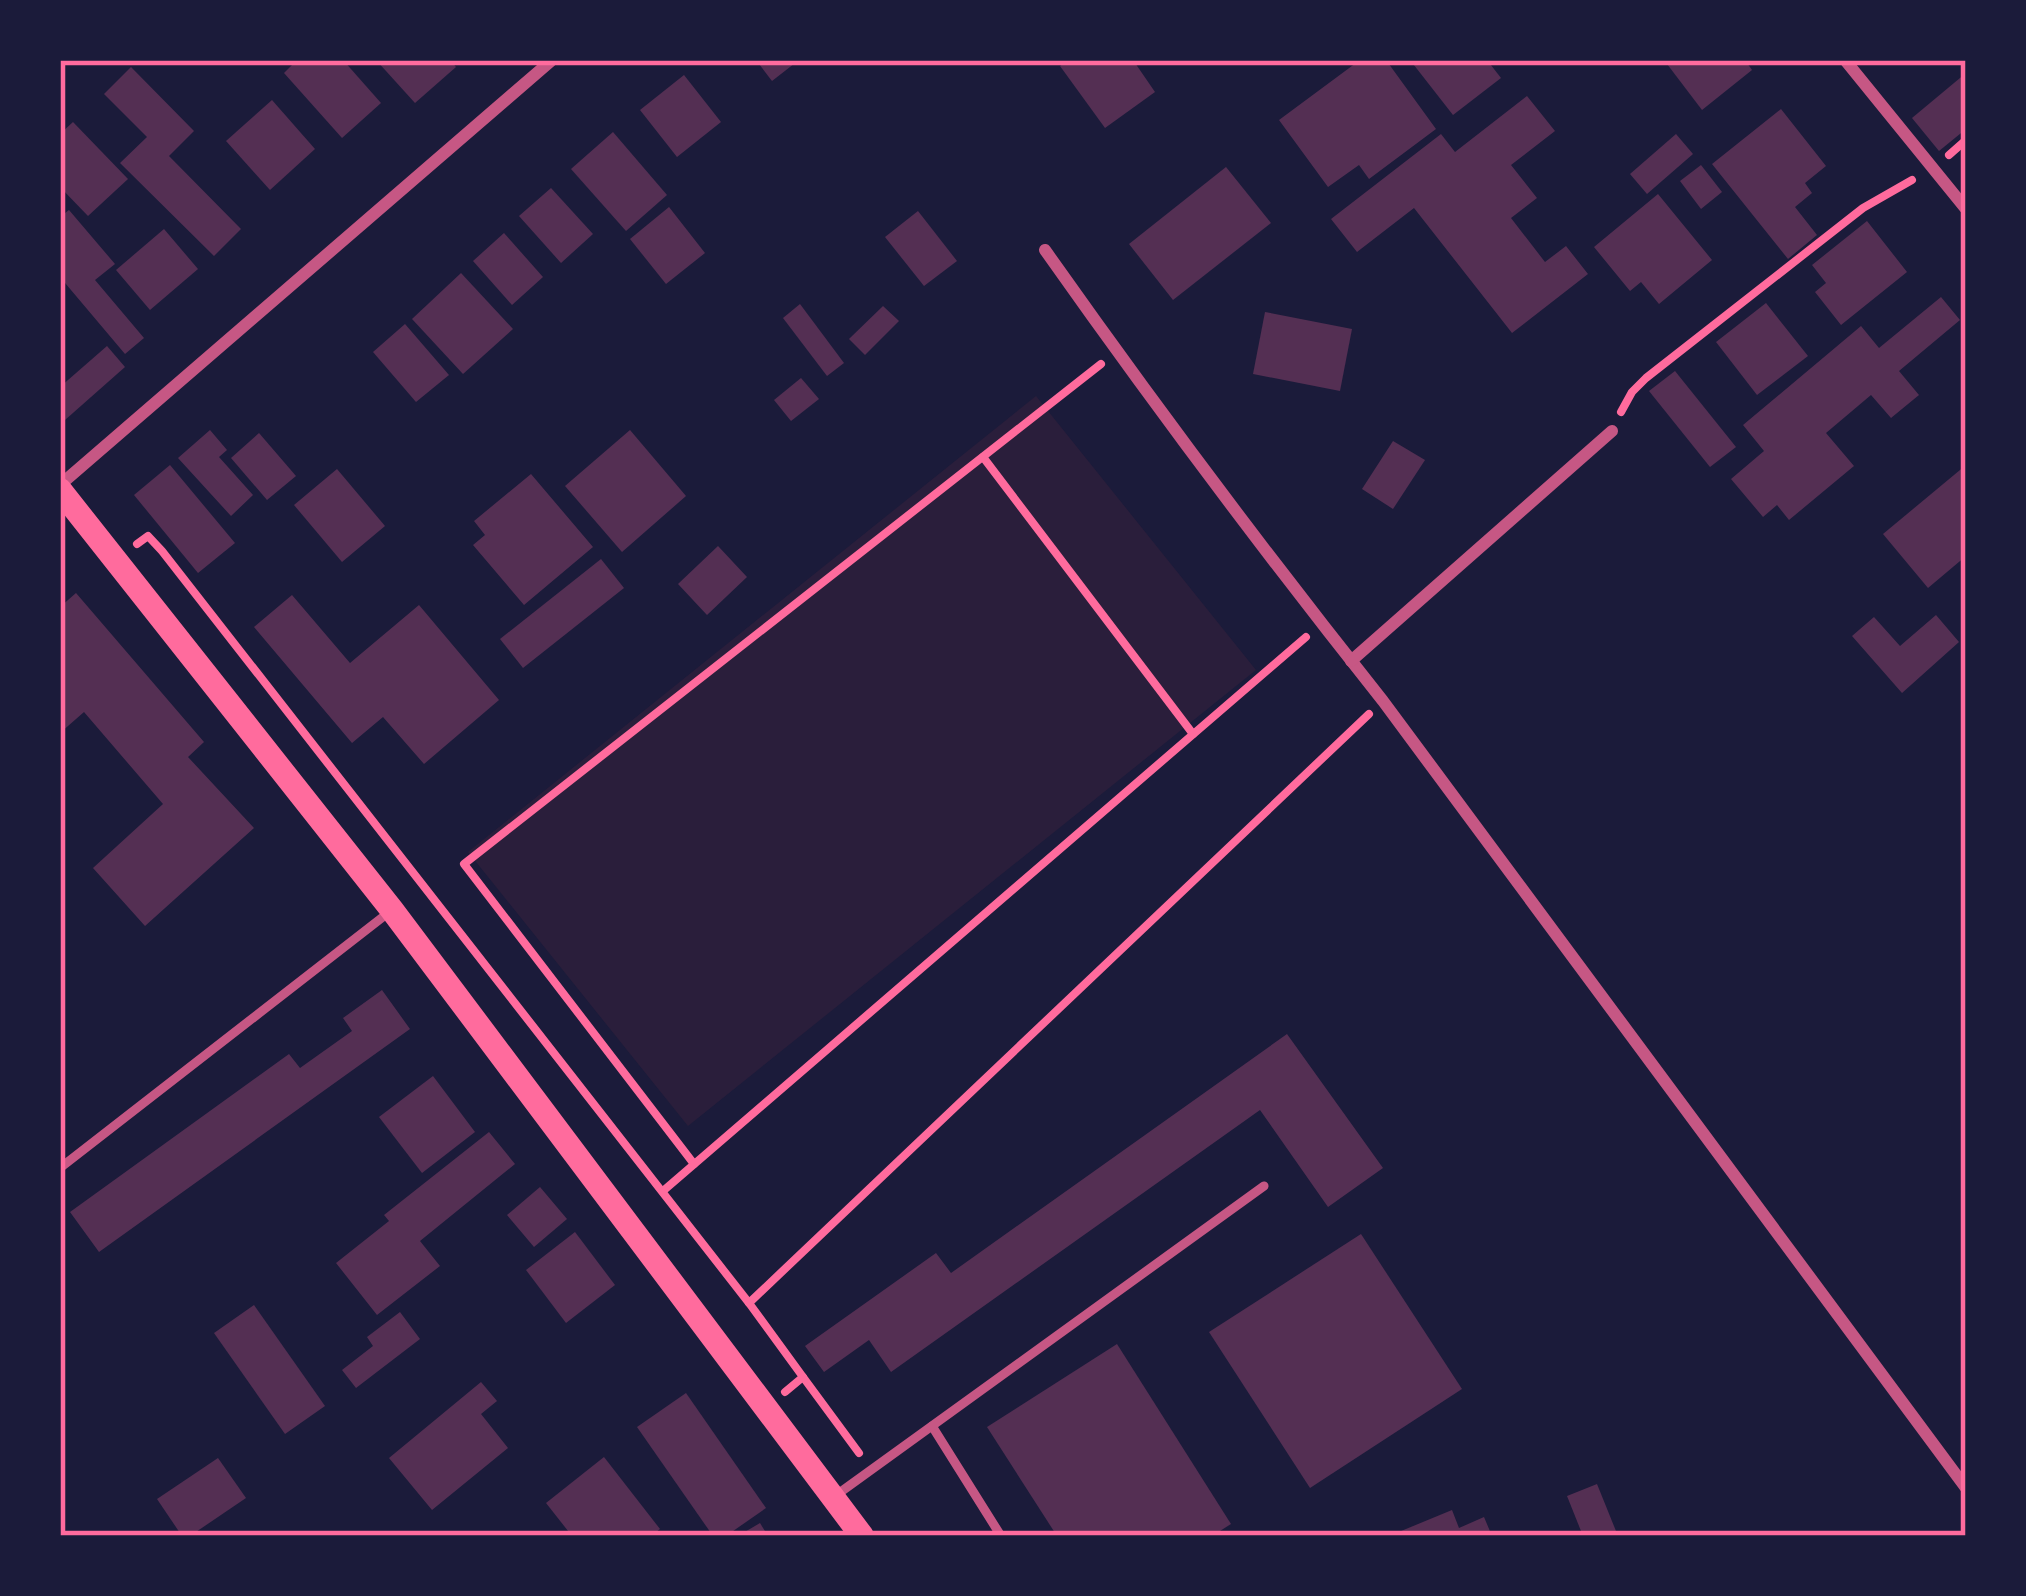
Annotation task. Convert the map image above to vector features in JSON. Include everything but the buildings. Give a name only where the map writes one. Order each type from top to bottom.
[{"type":"main road","points":[[60,487],[392,910],[862,1536]]},
{"type":"street","points":[[60,487],[552,60]]},
{"type":"street","points":[[1845,60],[1966,209]]},
{"type":"street","points":[[1045,250],[1966,1488]]},
{"type":"street","points":[[1351,661],[1612,431]]},
{"type":"lane","points":[[60,1168],[392,910]]},
{"type":"lane","points":[[835,1496],[1264,1186]]},
{"type":"lane","points":[[932,1426],[1001,1536]]},
{"type":"path","points":[[1612,431],[1632,392],[1646,378],[1863,208],[1933,169],[1966,140]]},
{"type":"path","points":[[694,1163],[464,864],[1117,352]]},
{"type":"path","points":[[983,457],[1193,734]]},
{"type":"path","points":[[118,561],[148,536],[162,551],[663,1191],[872,1470]]},
{"type":"path","points":[[663,1191],[1321,625]]},
{"type":"path","points":[[749,1303],[1383,701]]},
{"type":"path","points":[[767,1406],[803,1378]]},
{"type":"shaded area","points":[[1036,396],[1256,670],[688,1126],[468,852]]}]
